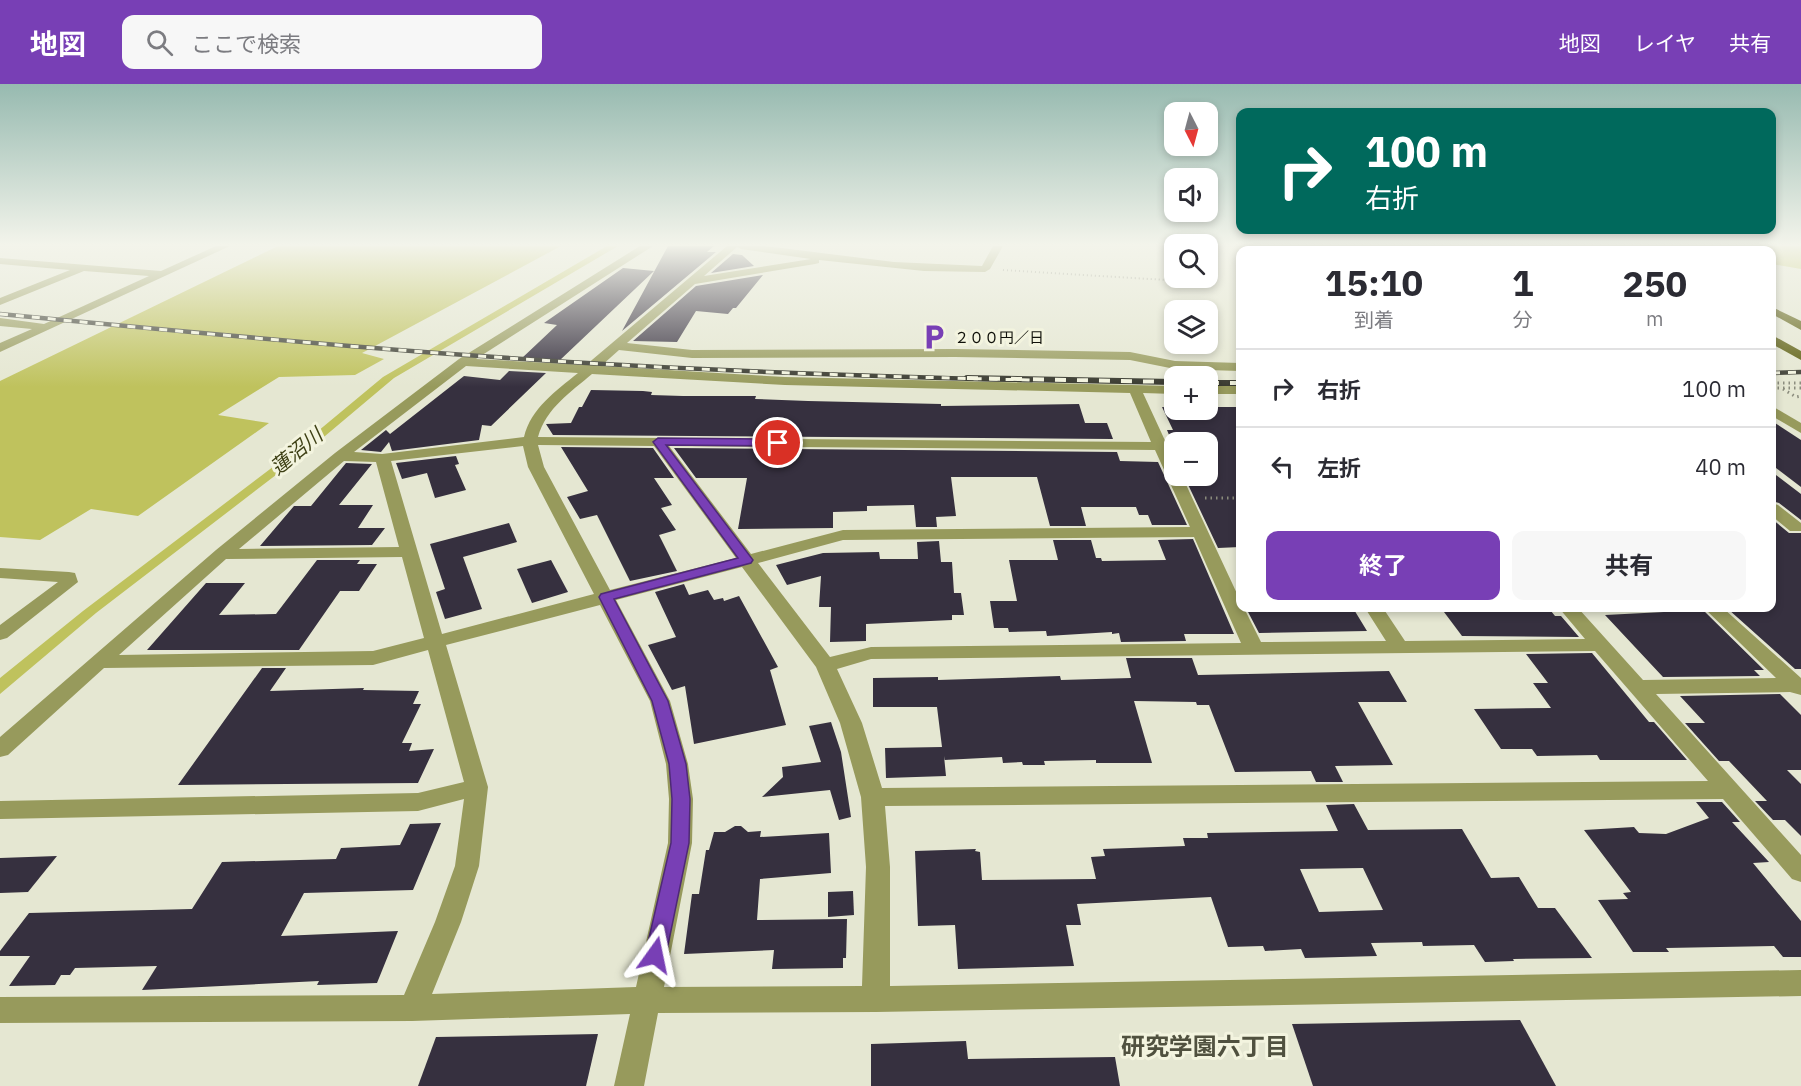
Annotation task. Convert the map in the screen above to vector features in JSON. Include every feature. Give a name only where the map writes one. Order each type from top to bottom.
[{"type":"main road","points":[[1776,312],[1801,326]]},
{"type":"main road","points":[[1776,341],[1801,356]]},
{"type":"street","points":[[0,302],[23,293]]},
{"type":"street","points":[[0,348],[121,293]]},
{"type":"street","points":[[0,749],[222,554],[340,456],[464,362],[571,293]]},
{"type":"street","points":[[629,1086],[680,843],[681,799],[677,764],[660,701],[531,458],[528,441],[536,422],[548,405],[679,293]]},
{"type":"street","points":[[0,322],[45,327]]},
{"type":"street","points":[[616,346],[692,354],[920,353],[1130,356],[1175,365],[1236,367]]},
{"type":"street","points":[[464,362],[785,381],[1164,390]]},
{"type":"street","points":[[1135,390],[1236,610]]},
{"type":"street","points":[[1218,390],[1236,390]]},
{"type":"street","points":[[1776,413],[1801,429]]},
{"type":"street","points":[[340,456],[382,458],[528,441],[1160,446]]},
{"type":"street","points":[[658,442],[825,665],[851,723],[873,797],[878,867],[876,999]]},
{"type":"street","points":[[382,458],[477,787],[467,866],[448,922],[412,1008]]},
{"type":"street","points":[[1776,512],[1791,529]]},
{"type":"street","points":[[97,662],[373,658],[843,535],[1200,532]]},
{"type":"street","points":[[222,554],[410,552]]},
{"type":"street","points":[[0,573],[58,574],[69,577],[69,582],[0,634]]},
{"type":"street","points":[[1237,612],[1254,649]]},
{"type":"street","points":[[1377,612],[1400,647]]},
{"type":"street","points":[[1572,612],[1801,872]]},
{"type":"street","points":[[1717,612],[1799,687]]},
{"type":"street","points":[[825,665],[871,653],[1601,645]]},
{"type":"street","points":[[1638,687],[1799,687]]},
{"type":"street","points":[[0,810],[418,802],[477,787]]},
{"type":"street","points":[[873,797],[1729,790]]},
{"type":"street","points":[[0,1010],[412,1008],[646,1000],[876,999],[1801,983]]},
{"type":"path","points":[[1776,383],[1801,383]]},
{"type":"path","points":[[1776,388],[1801,388]]},
{"type":"path","points":[[1782,388],[1796,397],[1801,396]]},
{"type":"path","points":[[1184,498],[1236,498]]},
{"type":"water","points":[[182,293],[474,293],[362,353],[384,359],[355,375],[279,377],[218,415],[269,423],[138,516],[91,509],[40,540],[0,537],[0,381]]},
{"type":"water","name":"蓮沼川","points":[[527,293],[539,293],[394,378],[306,452],[96,613],[0,694],[0,678],[83,611],[294,451],[383,377]]},
{"type":"building","points":[[587,293],[631,293],[559,361],[521,359],[557,325],[544,323]]},
{"type":"building","points":[[643,293],[668,293],[622,331]]},
{"type":"building","points":[[688,293],[748,293],[728,314],[696,311],[677,342],[633,341]]},
{"type":"building","points":[[509,371],[546,373],[491,426],[482,425],[479,440],[392,451],[389,442],[381,452],[361,450],[386,430],[390,434],[464,376],[500,380]]},
{"type":"building","points":[[591,390],[643,391],[652,392],[651,395],[756,396],[755,399],[941,404],[941,406],[1079,404],[1085,423],[1107,423],[1113,439],[553,435],[546,424],[571,423]]},
{"type":"building","points":[[1218,407],[1236,407],[1236,547],[1218,548],[1189,486],[1218,486],[1218,432],[1168,432],[1167,430],[1173,430],[1168,420],[1218,420]]},
{"type":"building","points":[[1776,424],[1801,440],[1801,487],[1776,468]]},
{"type":"building","points":[[561,447],[653,448],[674,478],[654,478],[672,505],[661,508],[676,530],[659,535],[677,571],[630,581],[597,515],[580,519],[567,497],[588,491]]},
{"type":"building","points":[[674,448],[1117,452],[1120,461],[1158,462],[1164,475],[1164,486],[1169,486],[1187,525],[1152,525],[1148,515],[1139,515],[1136,507],[1081,507],[1086,526],[1050,526],[1037,477],[951,477],[956,516],[936,517],[937,527],[916,527],[914,505],[867,506],[867,511],[833,512],[833,528],[738,529],[747,478],[696,478]]},
{"type":"building","points":[[456,456],[459,464],[455,465],[466,490],[435,498],[427,473],[402,479],[396,463]]},
{"type":"building","points":[[346,463],[372,464],[339,505],[373,505],[358,528],[385,528],[372,545],[260,546],[294,506],[311,506]]},
{"type":"building","points":[[1776,475],[1801,494],[1801,520],[1776,502]]},
{"type":"building","points":[[1776,522],[1789,533],[1801,533],[1801,669],[1795,669],[1731,612],[1776,612]]},
{"type":"building","points":[[509,523],[517,542],[463,557],[482,609],[445,619],[436,592],[445,589],[430,544]]},
{"type":"building","points":[[1193,539],[1234,634],[1184,634],[1186,641],[1121,642],[1119,633],[1112,634],[1112,632],[1047,636],[1046,631],[1009,632],[1008,628],[994,628],[990,601],[1017,601],[1009,560],[1058,560],[1053,540],[1091,540],[1096,558],[1101,558],[1102,561],[1166,560],[1158,540]]},
{"type":"building","points":[[939,541],[941,562],[952,562],[954,593],[961,593],[964,615],[952,615],[952,620],[866,624],[866,641],[830,642],[831,607],[819,607],[821,576],[787,585],[776,565],[823,553],[879,552],[880,559],[918,559],[917,542]]},
{"type":"building","points":[[317,560],[360,560],[357,564],[377,564],[359,591],[340,591],[299,650],[147,650],[206,583],[245,583],[219,615],[276,614]]},
{"type":"building","points":[[551,560],[568,592],[532,603],[517,569]]},
{"type":"building","points":[[684,584],[689,595],[708,590],[714,600],[723,598],[724,601],[739,596],[778,667],[770,670],[786,725],[694,744],[685,686],[672,690],[648,645],[676,637],[655,592]]},
{"type":"building","points":[[1248,612],[1355,612],[1367,631],[1259,633]]},
{"type":"building","points":[[1444,612],[1552,612],[1555,616],[1561,616],[1579,637],[1462,636]]},
{"type":"building","points":[[1705,612],[1764,670],[1754,670],[1760,676],[1663,677],[1605,615]]},
{"type":"building","points":[[1592,653],[1649,722],[1654,722],[1687,760],[1600,760],[1597,755],[1537,756],[1532,749],[1501,749],[1474,709],[1551,708],[1533,683],[1548,683],[1526,654]]},
{"type":"building","points":[[1126,658],[1192,658],[1198,675],[1389,671],[1407,702],[1358,702],[1393,765],[1335,766],[1343,782],[1316,782],[1311,771],[1235,772],[1209,705],[1197,705],[1196,702],[1134,701],[1152,763],[1096,763],[1096,760],[1044,761],[1045,765],[1023,765],[1022,762],[1003,763],[1002,757],[944,760],[946,776],[886,778],[885,748],[942,747],[937,707],[873,707],[873,678],[938,677],[938,680],[1060,676],[1061,680],[1131,678]]},
{"type":"building","points":[[262,668],[286,668],[270,691],[364,688],[363,690],[419,691],[413,704],[421,704],[402,743],[412,743],[409,751],[434,749],[418,783],[178,785]]},
{"type":"building","points":[[1780,694],[1801,715],[1801,770],[1787,770],[1801,784],[1801,836],[1785,820],[1773,820],[1755,801],[1767,801],[1729,761],[1719,761],[1685,723],[1705,723],[1680,696]]},
{"type":"building","points":[[831,722],[841,752],[851,817],[839,820],[830,790],[762,797],[783,777],[782,767],[821,762],[809,726]]},
{"type":"building","points":[[1696,802],[1722,802],[1740,822],[1732,822],[1769,862],[1753,863],[1801,921],[1801,957],[1783,957],[1774,946],[1666,948],[1669,952],[1633,952],[1598,900],[1628,899],[1623,893],[1631,892],[1584,830],[1634,827],[1639,833],[1666,834],[1709,818]]},
{"type":"building","points":[[1354,804],[1368,830],[1462,829],[1491,878],[1519,877],[1538,908],[1555,908],[1592,958],[1513,959],[1514,961],[1485,962],[1474,945],[1423,946],[1422,942],[1371,943],[1377,956],[1305,958],[1301,949],[1265,951],[1263,946],[1228,947],[1211,897],[1077,904],[1081,925],[1066,925],[1074,966],[958,969],[955,925],[918,926],[915,851],[976,849],[975,851],[980,852],[982,880],[1096,879],[1091,857],[1105,856],[1103,849],[1185,846],[1183,838],[1208,838],[1207,833],[1338,831],[1326,805]],"holes":[[[1363,868],[1383,910],[1319,912],[1300,869]]]},
{"type":"building","points":[[441,823],[413,890],[304,893],[281,936],[398,931],[377,983],[317,985],[319,981],[142,990],[157,966],[75,968],[70,975],[61,975],[55,985],[9,986],[30,956],[0,956],[0,951],[29,913],[192,909],[222,862],[336,859],[341,848],[400,845],[410,824]]},
{"type":"building","points":[[735,826],[741,826],[748,832],[761,831],[760,837],[829,833],[831,873],[760,879],[757,920],[847,919],[846,958],[843,958],[843,968],[772,969],[774,950],[684,954],[692,894],[699,894],[706,850],[709,850],[714,832],[725,832]]},
{"type":"building","points":[[57,856],[28,892],[0,893],[0,858]]},
{"type":"building","points":[[853,891],[854,915],[828,917],[828,892]]},
{"type":"building","points":[[1520,1020],[1556,1086],[1313,1086],[1292,1024]]},
{"type":"building","points":[[598,1034],[586,1086],[418,1086],[436,1037]]},
{"type":"building","points":[[966,1041],[968,1059],[1115,1057],[1120,1086],[871,1086],[871,1044]]},
{"type":"railway","points":[[0,314],[291,341],[537,360],[749,371],[1032,380]]},
{"type":"railway","points":[[1776,373],[1801,372]]},
{"type":"railway","points":[[967,378],[1164,382]]},
{"type":"railway","points":[[1218,383],[1236,383]]},
{"type":"place","name":"２００円／日","points":[[934,337]]},
{"type":"district","name":"研究学園六丁目","points":[[1205,1046]]},
{"type":"route","points":[[655,955],[680,843],[681,799],[677,764],[671,734],[660,701],[606,597],[747,560],[658,442],[778,443]]}]
